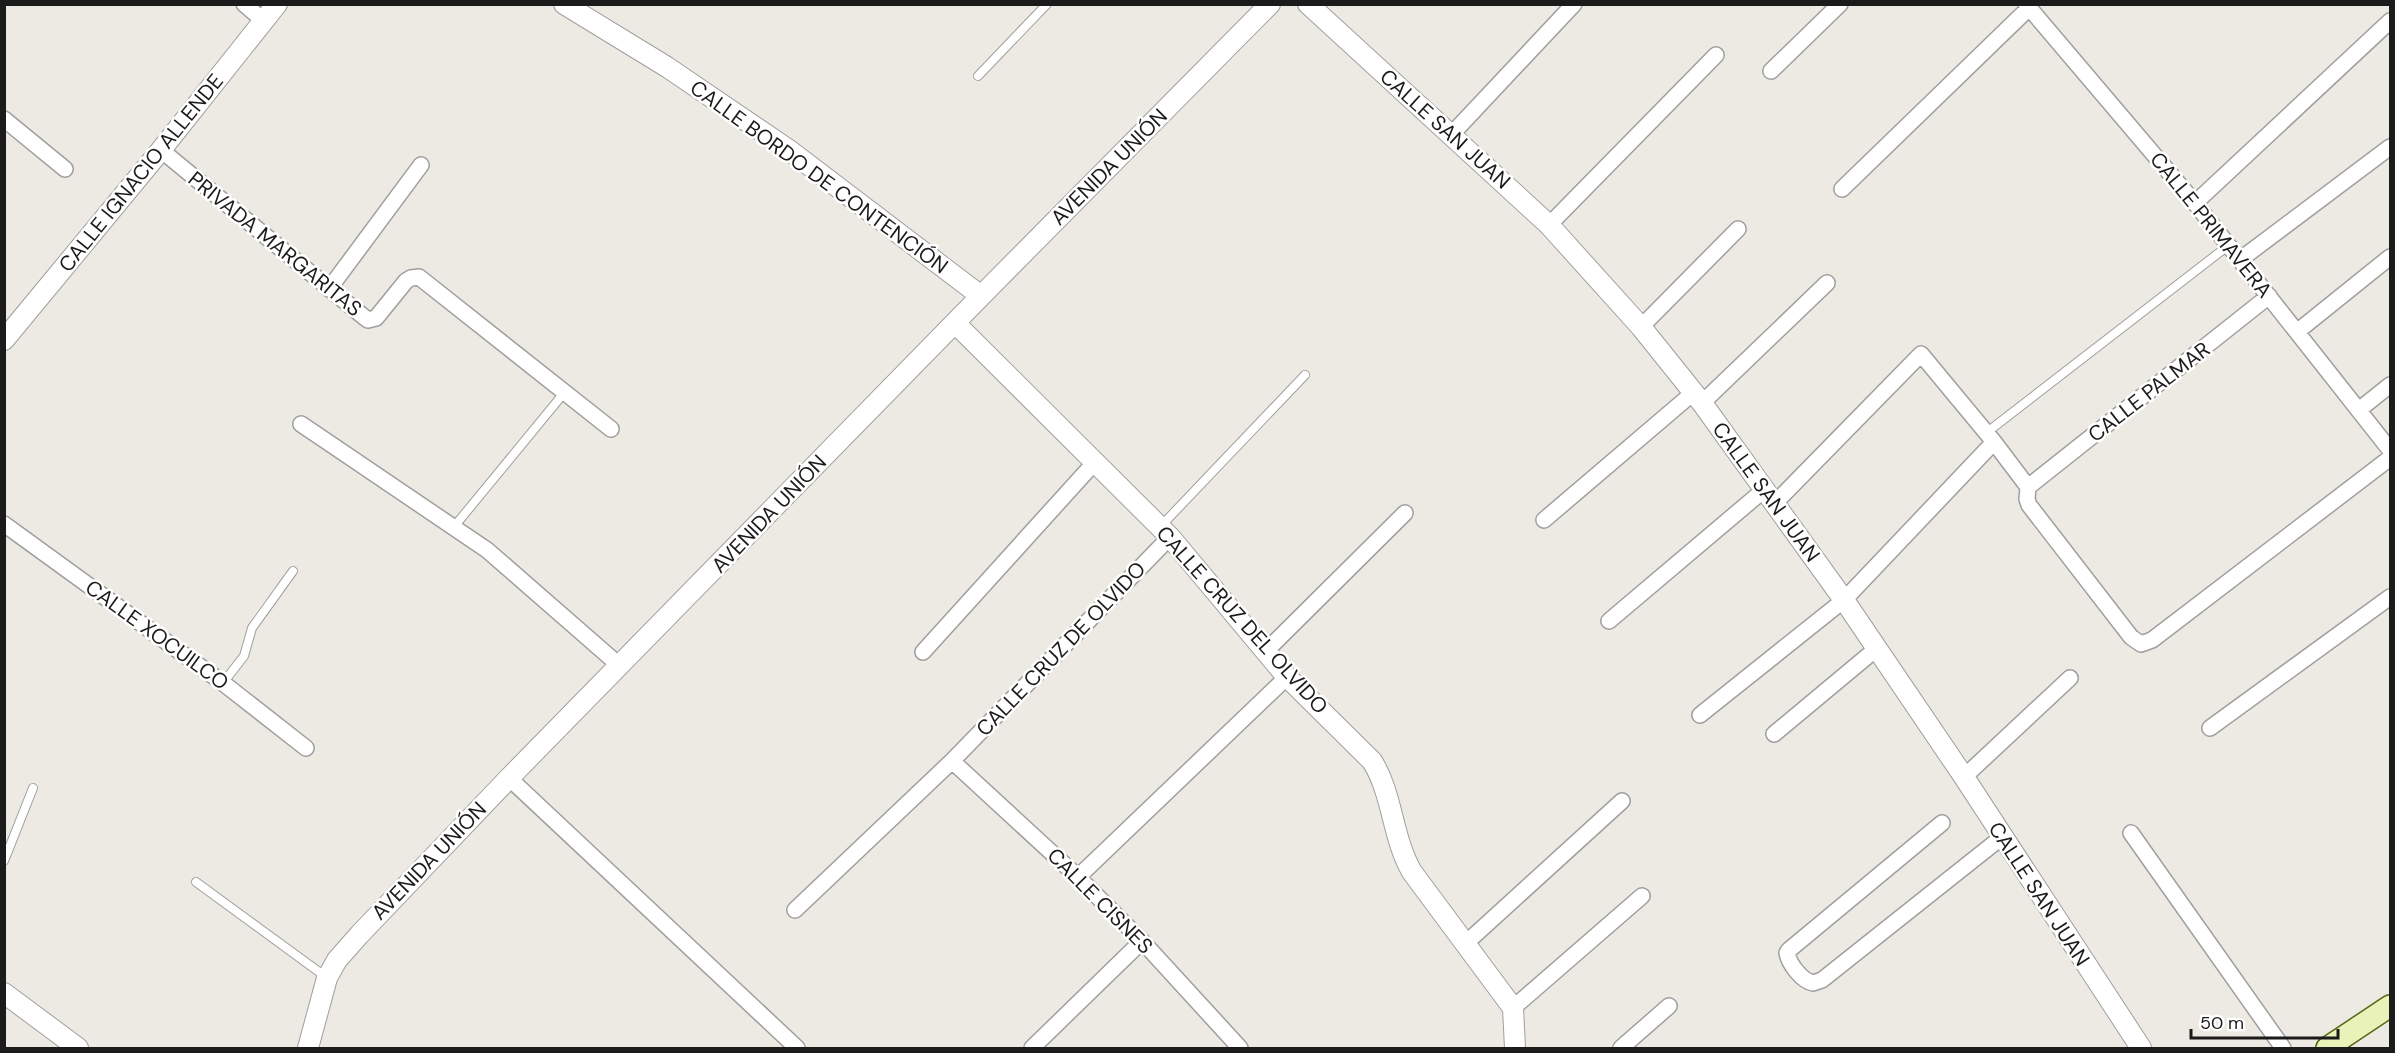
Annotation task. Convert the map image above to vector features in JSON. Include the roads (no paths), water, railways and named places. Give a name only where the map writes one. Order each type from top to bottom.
[{"type":"main road","points":[[2327,1048],[2391,1006]]},
{"type":"street","points":[[244,4],[264,21]]},
{"type":"street","name":"CALLE IGNACIO ALLENDE","points":[[4,340],[161,150],[277,4]]},
{"type":"street","name":"CALLE BORDO DE CONTENCIÓN","points":[[564,4],[667,67],[789,150],[981,296]]},
{"type":"street","name":"AVENIDA UNIÓN","points":[[308,1048],[327,978],[338,960],[359,935],[509,778],[1270,4]]},
{"type":"street","name":"CALLE SAN JUAN","points":[[1308,4],[1549,225],[1641,327],[1698,398],[1844,600],[1964,777],[2141,1048]]},
{"type":"street","points":[[1451,135],[1574,4]]},
{"type":"street","points":[[1771,71],[1840,4]]},
{"type":"street","points":[[1842,189],[2033,8]]},
{"type":"street","name":"CALLE PRIMAVERA","points":[[2033,8],[2241,259],[2391,450]]},
{"type":"street","points":[[2195,203],[2391,21]]},
{"type":"street","points":[[1549,225],[1716,55]]},
{"type":"street","points":[[4,119],[65,169]]},
{"type":"street","points":[[2241,259],[2391,147]]},
{"type":"street","name":"PRIVADA MARGARITAS","points":[[161,150],[364,317],[373,320],[380,315],[406,281],[419,277],[610,429]]},
{"type":"street","points":[[329,289],[421,165]]},
{"type":"street","points":[[1641,327],[1738,229]]},
{"type":"street","points":[[2298,331],[2391,257]]},
{"type":"street","points":[[1544,520],[1698,398],[1827,283]]},
{"type":"street","name":"CALLE PALMAR","points":[[2028,488],[2269,296]]},
{"type":"street","name":"CALLE CRUZ DEL OLVIDO","points":[[956,322],[1165,532],[1287,677],[1376,767],[1380,774],[1402,855],[1412,872],[1513,1008]]},
{"type":"street","points":[[1609,621],[1770,496],[1921,354],[2028,488],[2029,505],[2131,637],[2141,644],[2152,640],[2391,458]]},
{"type":"street","points":[[2360,409],[2391,385]]},
{"type":"street","points":[[301,424],[487,550],[620,666]]},
{"type":"street","points":[[1700,715],[1844,600],[1990,438]]},
{"type":"street","points":[[923,652],[1095,462]]},
{"type":"street","points":[[1265,652],[1405,513]]},
{"type":"street","name":"CALLE XOCUILCO","points":[[4,524],[224,683],[306,748]]},
{"type":"street","name":"CALLE CRUZ DE OLVIDO","points":[[795,910],[952,761],[1165,532]]},
{"type":"street","points":[[2210,728],[2391,597]]},
{"type":"street","points":[[1774,734],[1876,649]]},
{"type":"street","points":[[1078,878],[1287,677]]},
{"type":"street","points":[[1964,777],[2070,678]]},
{"type":"street","name":"CALLE CISNES","points":[[952,761],[1142,941],[1240,1048]]},
{"type":"street","points":[[509,778],[796,1048]]},
{"type":"street","points":[[1466,943],[1622,801]]},
{"type":"street","points":[[1942,823],[1792,946],[1787,953],[1790,962],[1805,980],[1813,983],[1822,980],[2002,837]]},
{"type":"street","points":[[2131,833],[2283,1048]]},
{"type":"street","points":[[1515,1048],[1513,1008],[1642,896]]},
{"type":"street","points":[[1032,1048],[1142,941]]},
{"type":"street","points":[[4,993],[78,1048]]},
{"type":"street","points":[[1621,1048],[1669,1006]]},
{"type":"lane","points":[[978,76],[1047,4]]},
{"type":"lane","points":[[1990,438],[2229,245]]},
{"type":"lane","points":[[1165,532],[1305,375]]},
{"type":"lane","points":[[453,528],[564,393]]},
{"type":"lane","points":[[224,683],[244,656],[252,628],[293,571]]},
{"type":"lane","points":[[4,861],[33,788]]},
{"type":"lane","points":[[196,882],[327,978]]}]
